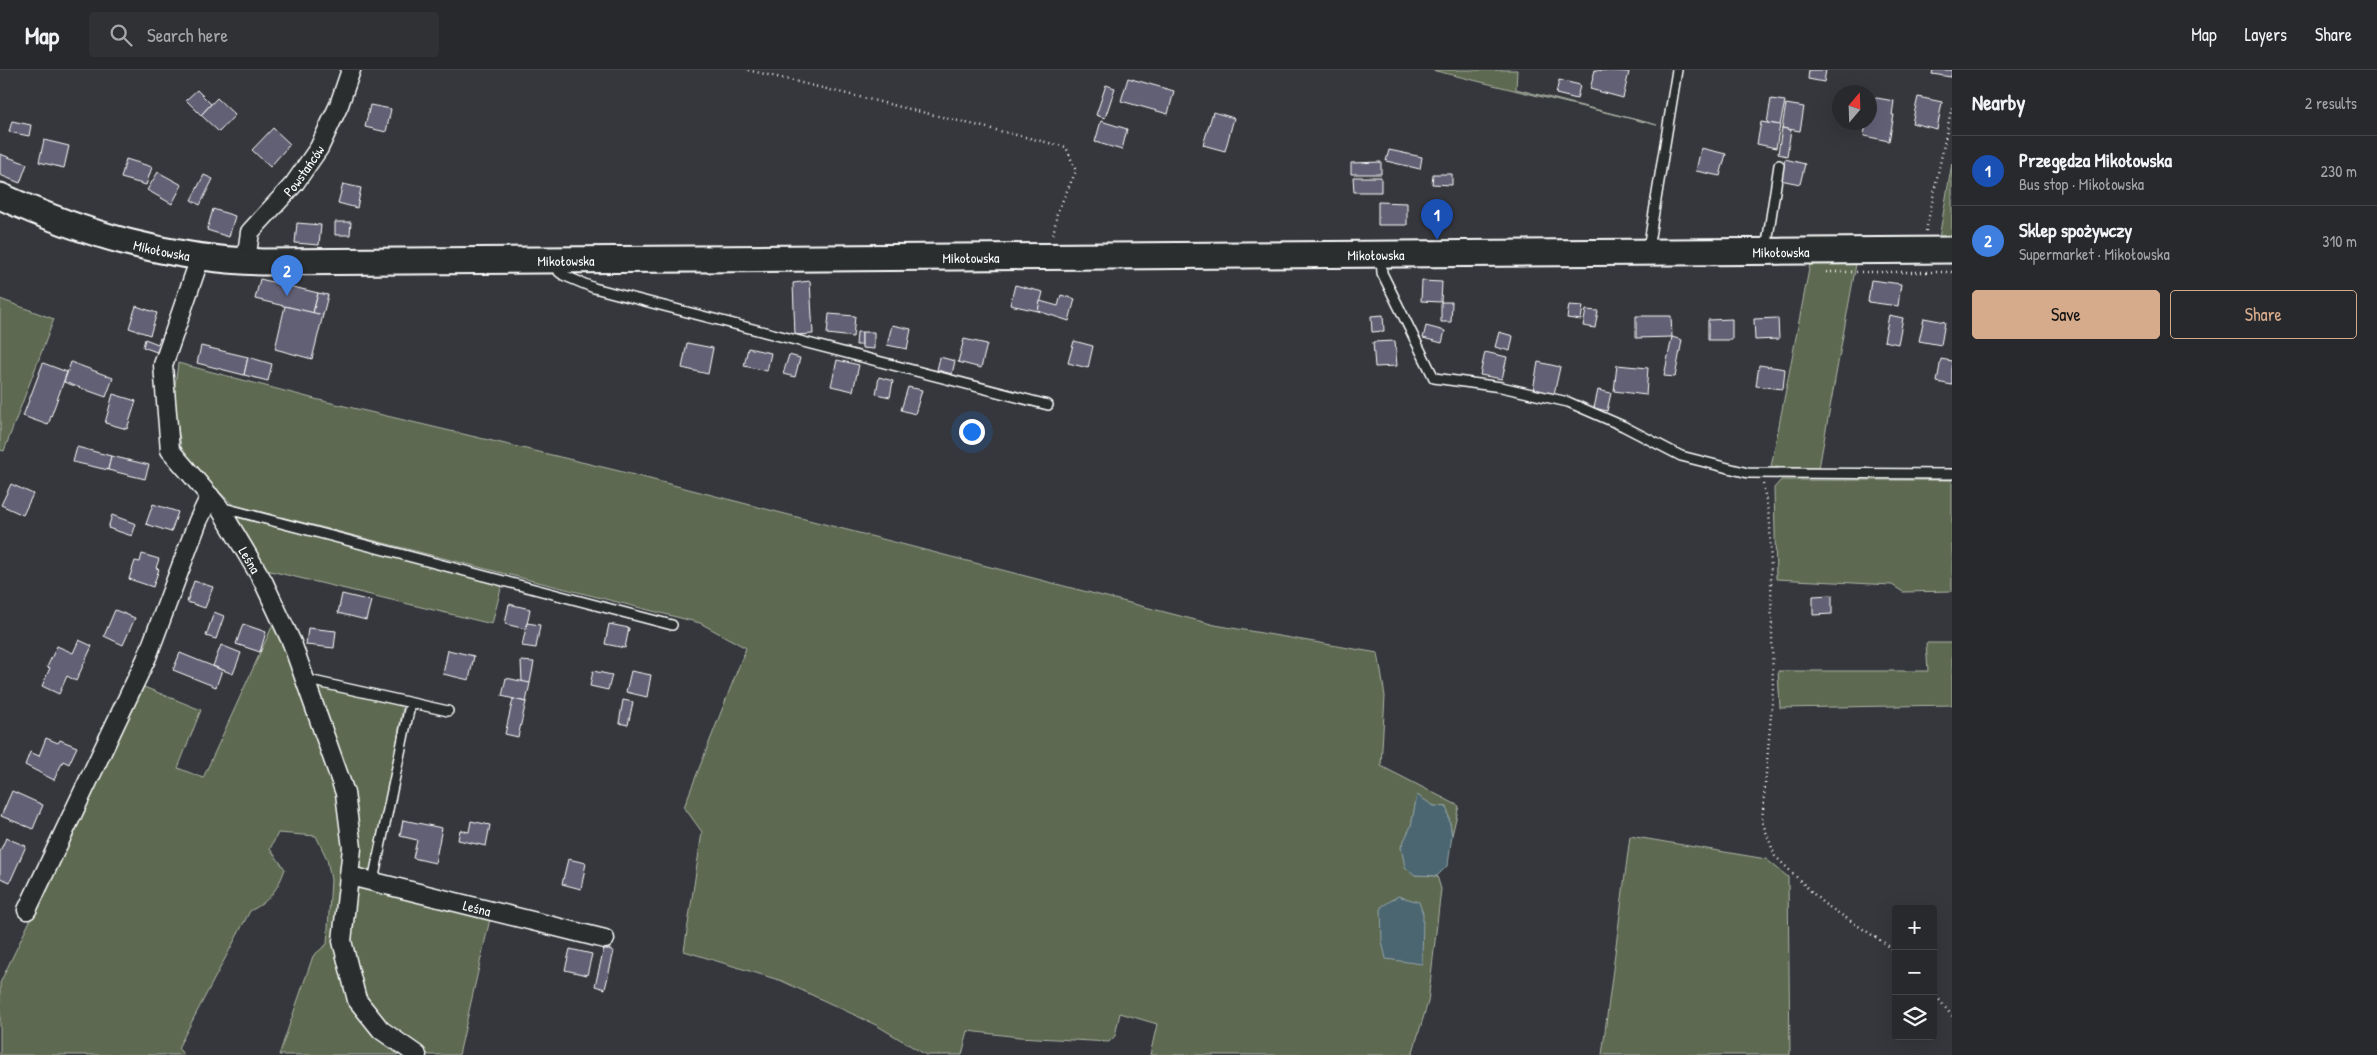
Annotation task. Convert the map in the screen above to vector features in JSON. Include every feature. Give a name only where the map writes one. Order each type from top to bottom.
[{"type":"main road","name":"Mikołowska","points":[[0,196],[40,214],[109,238],[155,250],[200,258],[246,261],[1952,250]]},
{"type":"street","name":"Powstańców","points":[[246,261],[250,232],[294,184],[319,148],[339,105],[351,70]]},
{"type":"street","name":"Leśna","points":[[200,258],[163,365],[170,450],[215,502],[263,580],[292,643],[344,793],[352,848],[342,941],[357,1000],[381,1030],[417,1055]]},
{"type":"street","points":[[27,910],[147,657],[198,521],[215,502]]},
{"type":"street","name":"Leśna","points":[[350,876],[605,939]]},
{"type":"lane","points":[[1648,252],[1677,70]]},
{"type":"lane","points":[[1766,251],[1778,165]]},
{"type":"lane","points":[[1380,253],[1382,273],[1434,378],[1501,387],[1568,402],[1623,426],[1680,456],[1748,473],[1952,474]]},
{"type":"lane","points":[[557,260],[559,272],[594,288],[1048,405]]},
{"type":"lane","points":[[215,502],[672,625]]},
{"type":"lane","points":[[304,679],[448,711]]},
{"type":"lane","points":[[373,881],[409,710]]},
{"type":"path","points":[[748,70],[1066,147],[1076,171],[1054,224],[1052,235],[1058,256]]},
{"type":"path","points":[[1922,250],[1952,106]]},
{"type":"path","points":[[1761,473],[1770,522],[1773,691],[1762,821],[1775,856],[1823,902],[1892,950]]},
{"type":"path","points":[[1935,995],[1952,1016]]},
{"type":"green space","points":[[1432,70],[1517,70],[1516,89],[1657,125]]},
{"type":"green space","points":[[1952,163],[1952,238],[1939,238]]},
{"type":"green space","points":[[1810,264],[1856,264],[1819,468],[1771,467]]},
{"type":"green space","points":[[0,299],[54,319],[4,451],[0,450]]},
{"type":"green space","points":[[178,363],[315,399],[615,470],[1215,625],[1378,653],[1385,696],[1381,766],[1459,806],[1452,835],[1447,807],[1434,806],[1417,796],[1411,827],[1401,847],[1415,875],[1437,876],[1441,889],[1428,1002],[1412,1055],[1150,1055],[1157,1024],[1120,1013],[1115,1036],[1109,1042],[1019,1037],[968,1031],[962,1055],[926,1055],[876,1025],[782,981],[684,951],[702,832],[684,807],[746,648],[700,623],[233,505],[206,479],[182,451],[173,401]]},
{"type":"green space","points":[[1781,480],[1952,480],[1952,591],[1903,592],[1892,585],[1776,579],[1774,488]]},
{"type":"green space","points":[[232,516],[502,585],[492,624],[266,570]]},
{"type":"green space","points":[[276,618],[339,797],[347,843],[352,1005],[406,1055],[279,1055],[313,956],[327,944],[331,880],[327,859],[316,836],[278,833],[270,849],[285,869],[276,889],[268,899],[250,911],[178,1048],[184,1055],[0,1055],[0,983],[88,800],[139,685],[201,710],[178,768],[203,778]]},
{"type":"green space","points":[[1926,643],[1952,643],[1952,705],[1780,708],[1778,671],[1928,671]]},
{"type":"green space","points":[[313,686],[403,706],[383,821],[372,867],[368,872],[358,870]]},
{"type":"green space","points":[[1630,836],[1766,859],[1788,877],[1790,1055],[1602,1055]]},
{"type":"green space","points":[[361,886],[490,919],[459,1055],[429,1055],[383,1022],[371,1004],[360,981],[351,940],[353,905],[357,891]]},
{"type":"water","points":[[1417,795],[1434,806],[1447,807],[1452,835],[1448,865],[1437,876],[1415,875],[1405,867],[1401,847],[1411,826]]},
{"type":"water","points":[[1398,896],[1419,902],[1423,914],[1422,964],[1386,959],[1382,941],[1381,907]]},
{"type":"building","points":[[1595,70],[1629,72],[1623,98],[1590,89]]},
{"type":"building","points":[[1809,70],[1826,70],[1824,82],[1808,79]]},
{"type":"building","points":[[1933,70],[1952,70],[1951,77],[1932,74]]},
{"type":"building","points":[[1128,78],[1174,91],[1168,114],[1121,101]]},
{"type":"building","points":[[1559,80],[1580,85],[1577,99],[1556,94]]},
{"type":"building","points":[[1106,85],[1115,88],[1105,118],[1096,115]]},
{"type":"building","points":[[197,90],[211,104],[201,115],[186,100]]},
{"type":"building","points":[[1918,97],[1942,102],[1937,129],[1912,123]]},
{"type":"building","points":[[217,98],[235,115],[219,132],[201,115]]},
{"type":"building","points":[[1877,98],[1894,101],[1892,115],[1894,115],[1889,141],[1864,136],[1865,130],[1877,130]]},
{"type":"building","points":[[1771,99],[1785,101],[1780,125],[1767,123]]},
{"type":"building","points":[[1786,104],[1804,107],[1800,131],[1782,128]]},
{"type":"building","points":[[370,105],[391,109],[386,132],[365,127]]},
{"type":"building","points":[[1213,112],[1234,118],[1225,151],[1203,145]]},
{"type":"building","points":[[12,121],[31,125],[29,136],[9,132]]},
{"type":"building","points":[[1101,121],[1127,129],[1122,150],[1095,142]]},
{"type":"building","points":[[1761,122],[1780,125],[1776,148],[1757,144]]},
{"type":"building","points":[[273,128],[290,144],[270,167],[252,150]]},
{"type":"building","points":[[1782,128],[1791,130],[1787,156],[1778,154]]},
{"type":"building","points":[[44,140],[69,146],[64,168],[39,162]]},
{"type":"building","points":[[1701,148],[1726,154],[1720,176],[1696,171]]},
{"type":"building","points":[[1389,150],[1422,157],[1420,169],[1386,161]]},
{"type":"building","points":[[0,154],[27,164],[20,183],[0,175]]},
{"type":"building","points":[[126,159],[152,167],[146,185],[121,178]]},
{"type":"building","points":[[1785,159],[1805,164],[1800,184],[1780,180]]},
{"type":"building","points":[[1381,162],[1381,174],[1351,174],[1351,163]]},
{"type":"building","points":[[158,172],[182,185],[172,204],[147,190]]},
{"type":"building","points":[[1433,174],[1452,174],[1452,185],[1432,184]]},
{"type":"building","points":[[204,175],[213,179],[200,205],[191,200]]},
{"type":"building","points":[[1353,177],[1381,177],[1381,192],[1354,192]]},
{"type":"building","points":[[343,184],[361,188],[357,208],[338,203]]},
{"type":"building","points":[[1378,202],[1407,203],[1407,225],[1378,225]]},
{"type":"building","points":[[213,209],[235,216],[229,237],[207,230]]},
{"type":"building","points":[[335,222],[351,222],[350,235],[335,235]]},
{"type":"building","points":[[297,223],[321,225],[319,245],[295,243]]},
{"type":"building","points":[[260,279],[318,293],[313,313],[255,299]]},
{"type":"building","points":[[1871,280],[1901,284],[1898,306],[1868,302]]},
{"type":"building","points":[[810,281],[813,334],[795,335],[793,283]]},
{"type":"building","points":[[1422,281],[1442,282],[1441,302],[1421,301]]},
{"type":"building","points":[[1015,285],[1043,292],[1038,311],[1010,305]]},
{"type":"building","points":[[318,293],[328,295],[323,315],[313,313]]},
{"type":"building","points":[[1061,295],[1075,299],[1069,321],[1038,311],[1040,301],[1058,306]]},
{"type":"building","points":[[1441,302],[1452,302],[1451,322],[1441,322]]},
{"type":"building","points":[[1569,305],[1583,306],[1581,320],[1567,318]]},
{"type":"building","points":[[136,306],[157,313],[150,335],[129,328]]},
{"type":"building","points":[[285,306],[323,315],[312,359],[275,349]]},
{"type":"building","points":[[1586,310],[1598,311],[1595,328],[1583,326]]},
{"type":"building","points":[[829,314],[855,316],[853,337],[827,334]]},
{"type":"building","points":[[1383,315],[1384,331],[1372,332],[1371,316]]},
{"type":"building","points":[[1889,315],[1903,318],[1898,344],[1884,341]]},
{"type":"building","points":[[1636,316],[1671,316],[1672,337],[1636,338]]},
{"type":"building","points":[[1778,318],[1779,339],[1755,340],[1754,319]]},
{"type":"building","points":[[1924,318],[1945,322],[1941,345],[1919,341]]},
{"type":"building","points":[[1732,319],[1732,340],[1708,340],[1708,320]]},
{"type":"building","points":[[892,325],[911,329],[907,349],[887,345]]},
{"type":"building","points":[[1426,326],[1445,331],[1442,343],[1423,338]]},
{"type":"building","points":[[857,332],[862,332],[862,345],[856,345]]},
{"type":"building","points":[[862,332],[874,332],[874,349],[862,348]]},
{"type":"building","points":[[1499,332],[1513,336],[1510,351],[1495,347]]},
{"type":"building","points":[[1672,337],[1682,340],[1675,377],[1664,376]]},
{"type":"building","points":[[160,338],[167,340],[162,354],[143,347],[145,339],[158,344]]},
{"type":"building","points":[[964,339],[987,344],[981,368],[958,362]]},
{"type":"building","points":[[1074,341],[1093,346],[1088,368],[1068,363]]},
{"type":"building","points":[[1395,341],[1397,366],[1375,367],[1373,342]]},
{"type":"building","points":[[687,343],[713,348],[708,374],[682,368]]},
{"type":"building","points":[[201,346],[248,357],[244,375],[197,363]]},
{"type":"building","points":[[748,348],[771,353],[767,371],[744,366]]},
{"type":"building","points":[[1485,352],[1507,357],[1502,379],[1480,375]]},
{"type":"building","points":[[789,355],[800,358],[795,377],[783,374]]},
{"type":"building","points":[[248,357],[272,364],[268,381],[244,375]]},
{"type":"building","points":[[940,357],[955,361],[952,374],[937,370]]},
{"type":"building","points":[[1941,359],[1952,361],[1952,385],[1937,382]]},
{"type":"building","points":[[837,360],[859,365],[853,391],[831,386]]},
{"type":"building","points":[[71,362],[113,378],[106,397],[64,382]]},
{"type":"building","points":[[1538,362],[1560,367],[1554,394],[1533,390]]},
{"type":"building","points":[[43,363],[67,372],[48,425],[23,416]]},
{"type":"building","points":[[1617,365],[1648,368],[1646,395],[1614,391]]},
{"type":"building","points":[[1759,365],[1785,369],[1783,389],[1756,386]]},
{"type":"building","points":[[879,377],[893,381],[890,397],[876,394]]},
{"type":"building","points":[[908,387],[922,390],[915,414],[901,410]]},
{"type":"building","points":[[1598,390],[1611,393],[1607,411],[1594,408]]},
{"type":"building","points":[[113,394],[136,401],[127,429],[105,423]]},
{"type":"building","points":[[77,447],[111,456],[108,470],[73,462]]},
{"type":"building","points":[[111,456],[149,465],[145,479],[108,470]]},
{"type":"building","points":[[11,484],[33,494],[23,515],[1,505]]},
{"type":"building","points":[[153,504],[178,512],[171,532],[146,524]]},
{"type":"building","points":[[112,515],[136,524],[132,536],[108,528]]},
{"type":"building","points":[[142,554],[159,559],[156,568],[159,569],[153,587],[129,579],[135,561],[140,562]]},
{"type":"building","points":[[194,581],[213,587],[205,608],[187,602]]},
{"type":"building","points":[[342,594],[371,601],[366,620],[338,613]]},
{"type":"building","points":[[1832,595],[1832,614],[1813,615],[1813,596]]},
{"type":"building","points":[[509,604],[530,609],[526,629],[505,624]]},
{"type":"building","points":[[115,610],[135,618],[123,645],[104,636]]},
{"type":"building","points":[[214,612],[224,616],[216,639],[206,636]]},
{"type":"building","points":[[527,623],[540,625],[536,648],[522,646]]},
{"type":"building","points":[[243,624],[266,632],[260,652],[236,644]]},
{"type":"building","points":[[609,624],[629,628],[625,648],[605,644]]},
{"type":"building","points":[[308,628],[336,631],[334,648],[306,645]]},
{"type":"building","points":[[79,640],[92,646],[76,681],[67,676],[59,694],[42,686],[50,668],[47,667],[57,646],[73,653]]},
{"type":"building","points":[[221,645],[241,653],[233,674],[213,666]]},
{"type":"building","points":[[448,650],[474,656],[469,680],[443,674]]},
{"type":"building","points":[[180,653],[222,670],[216,687],[173,670]]},
{"type":"building","points":[[521,661],[534,662],[530,683],[522,682]]},
{"type":"building","points":[[593,671],[612,675],[608,690],[590,686]]},
{"type":"building","points":[[631,671],[651,675],[647,697],[626,692]]},
{"type":"building","points":[[506,678],[530,683],[526,702],[502,696]]},
{"type":"building","points":[[513,699],[526,702],[518,737],[505,734]]},
{"type":"building","points":[[623,700],[633,702],[628,725],[619,723]]},
{"type":"building","points":[[46,738],[58,743],[60,740],[77,747],[69,764],[63,761],[54,780],[25,765],[30,752],[39,756]]},
{"type":"building","points":[[12,791],[43,805],[33,829],[1,816]]},
{"type":"building","points":[[403,820],[442,828],[435,863],[413,858],[417,840],[400,836]]},
{"type":"building","points":[[471,821],[490,825],[486,846],[458,840],[460,830],[469,832]]},
{"type":"building","points":[[6,838],[26,846],[10,882],[0,878],[0,851]]},
{"type":"building","points":[[568,859],[586,863],[581,889],[562,884]]},
{"type":"building","points":[[604,948],[614,951],[605,989],[595,986]]},
{"type":"building","points":[[570,949],[592,954],[587,975],[565,970]]},
{"type":"place","name":"Przegędza Mikołowska","points":[[1437,240]]},
{"type":"place","name":"Sklep spożywczy","points":[[287,296]]}]
